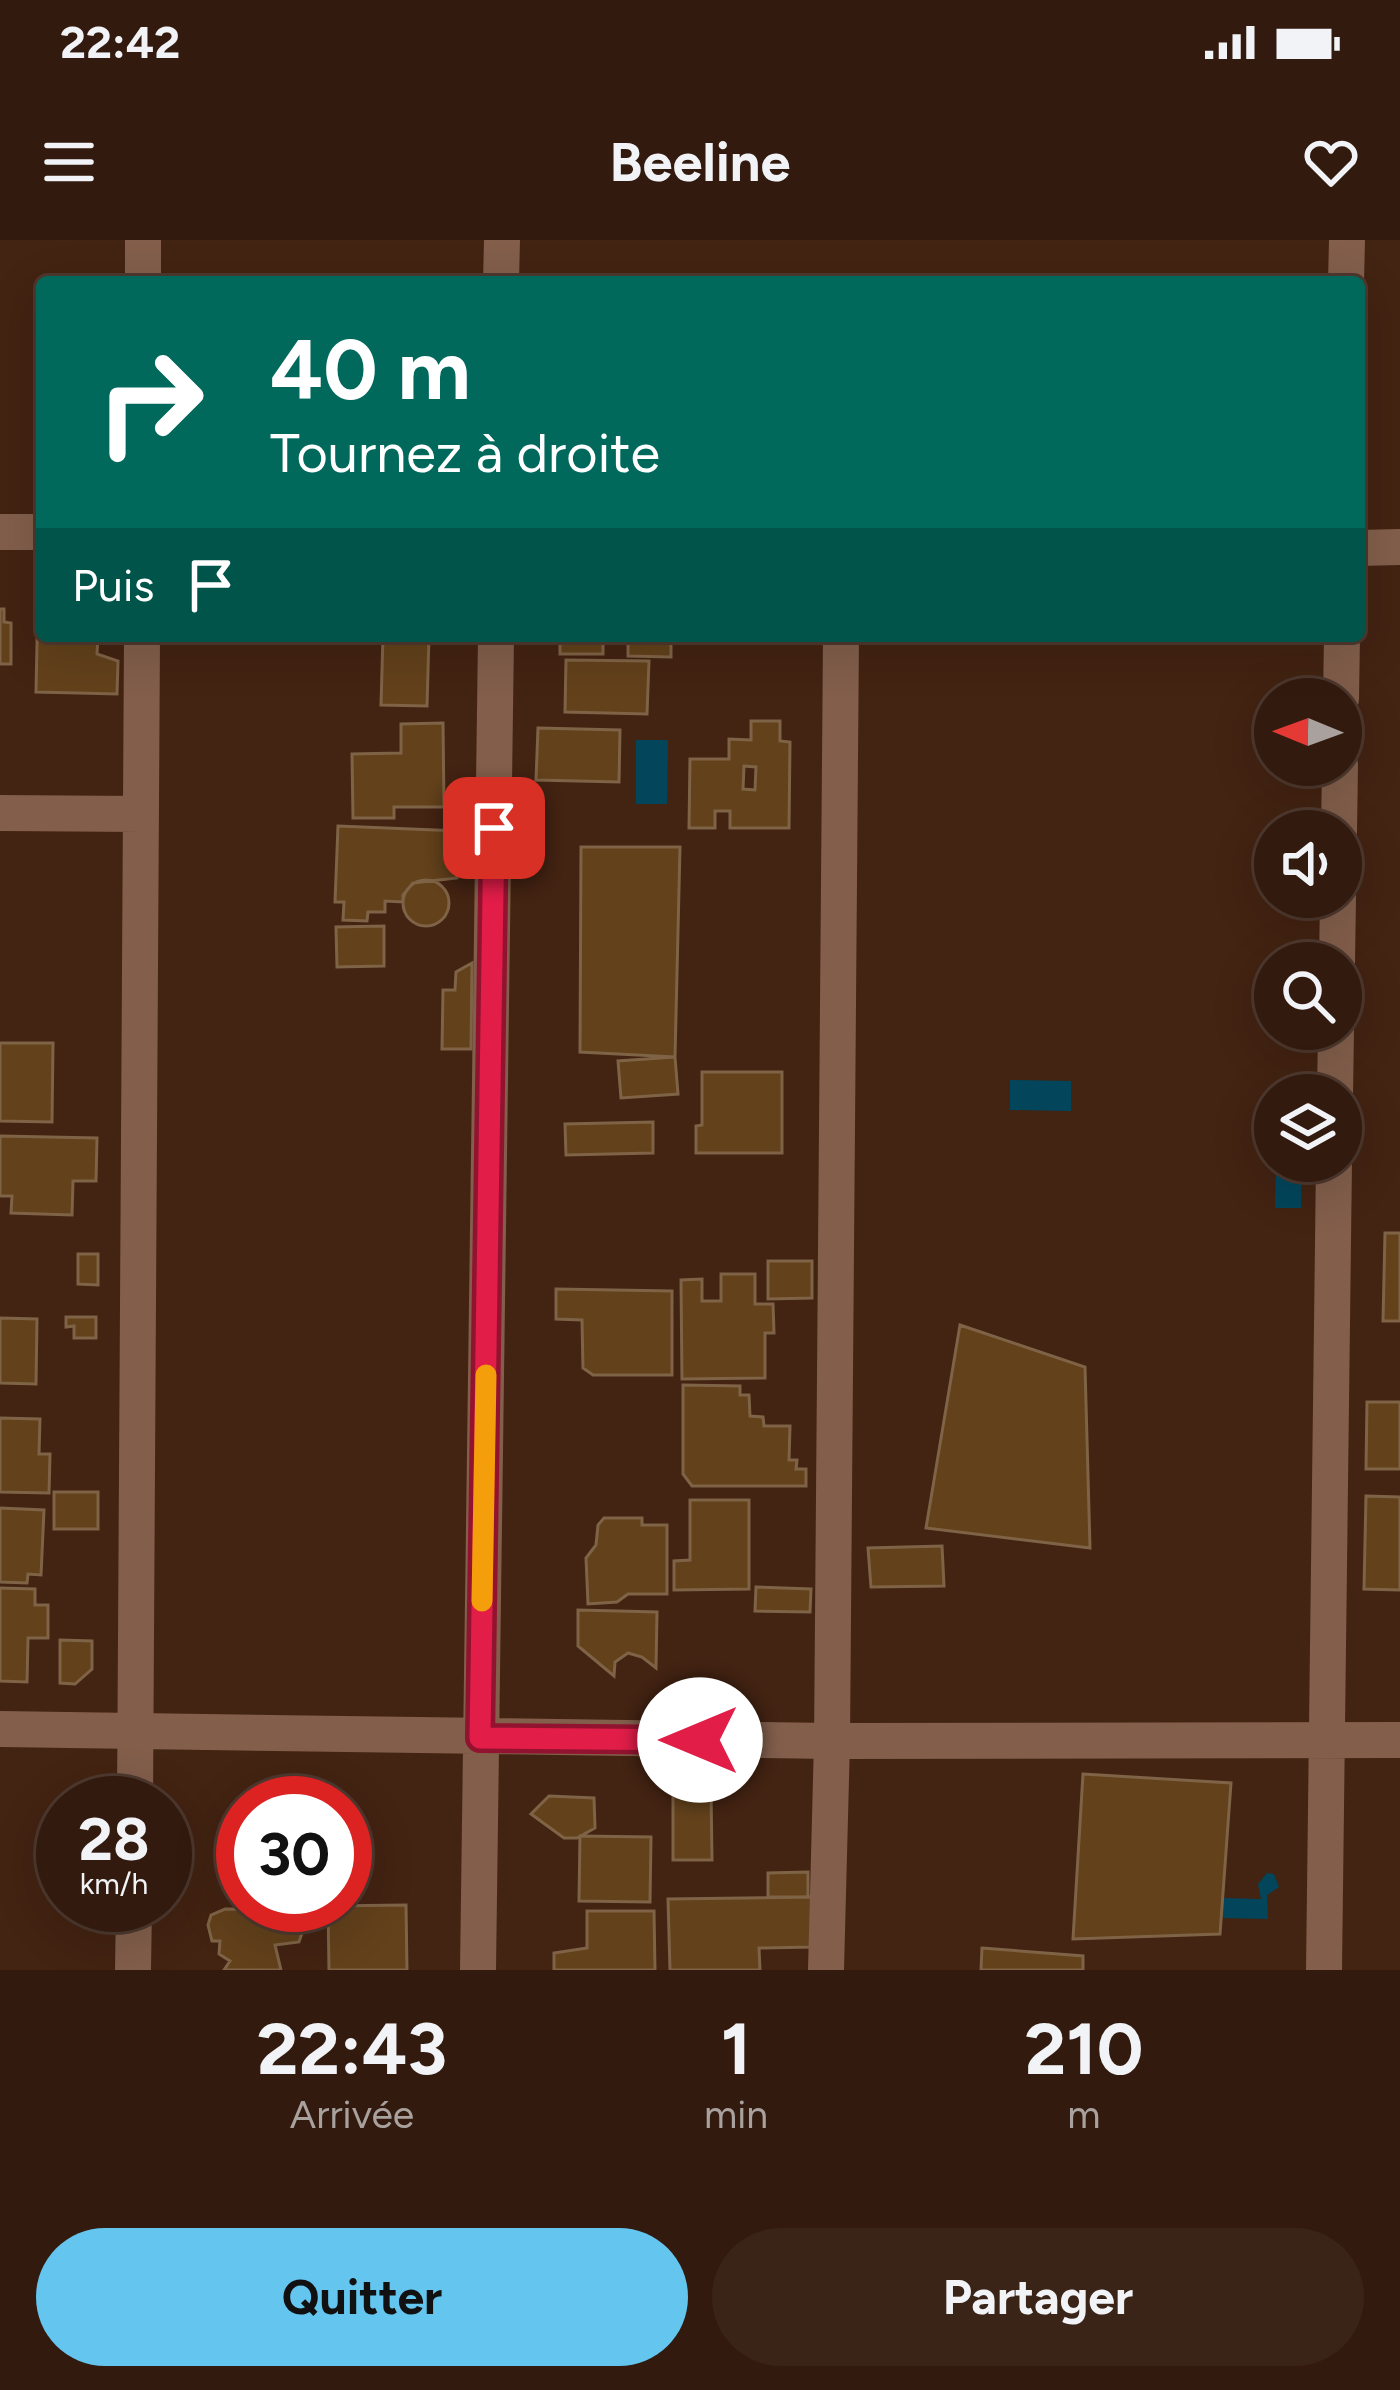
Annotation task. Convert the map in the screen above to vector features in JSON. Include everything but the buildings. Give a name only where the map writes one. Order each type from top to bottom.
[{"type":"street","points":[[143,240],[143,276]]},
{"type":"street","points":[[501,276],[502,240]]},
{"type":"street","points":[[1346,276],[1347,240]]},
{"type":"street","points":[[0,532],[36,532]]},
{"type":"street","points":[[1365,548],[1400,548]]},
{"type":"street","points":[[135,1776],[142,642]]},
{"type":"street","points":[[478,1970],[496,642]]},
{"type":"street","points":[[826,1970],[841,642]]},
{"type":"street","points":[[1341,678],[1342,642]]},
{"type":"street","points":[[0,813],[141,814]]},
{"type":"street","points":[[1324,1970],[1334,1182]]},
{"type":"street","points":[[0,1729],[832,1741],[1400,1740]]},
{"type":"street","points":[[133,1970],[134,1932]]},
{"type":"water","points":[[636,740],[668,740],[667,804],[636,804]]},
{"type":"water","points":[[1010,1080],[1071,1081],[1071,1111],[1010,1110]]},
{"type":"water","points":[[1276,1182],[1302,1182],[1301,1208],[1275,1208]]},
{"type":"water","points":[[1267,1873],[1274,1874],[1279,1887],[1267,1895],[1268,1919],[1223,1918],[1223,1898],[1261,1899],[1258,1884]]},
{"type":"slow traffic","points":[[482,1601],[486,1375]]},
{"type":"route","points":[[494,828],[480,1738],[700,1740]]}]
